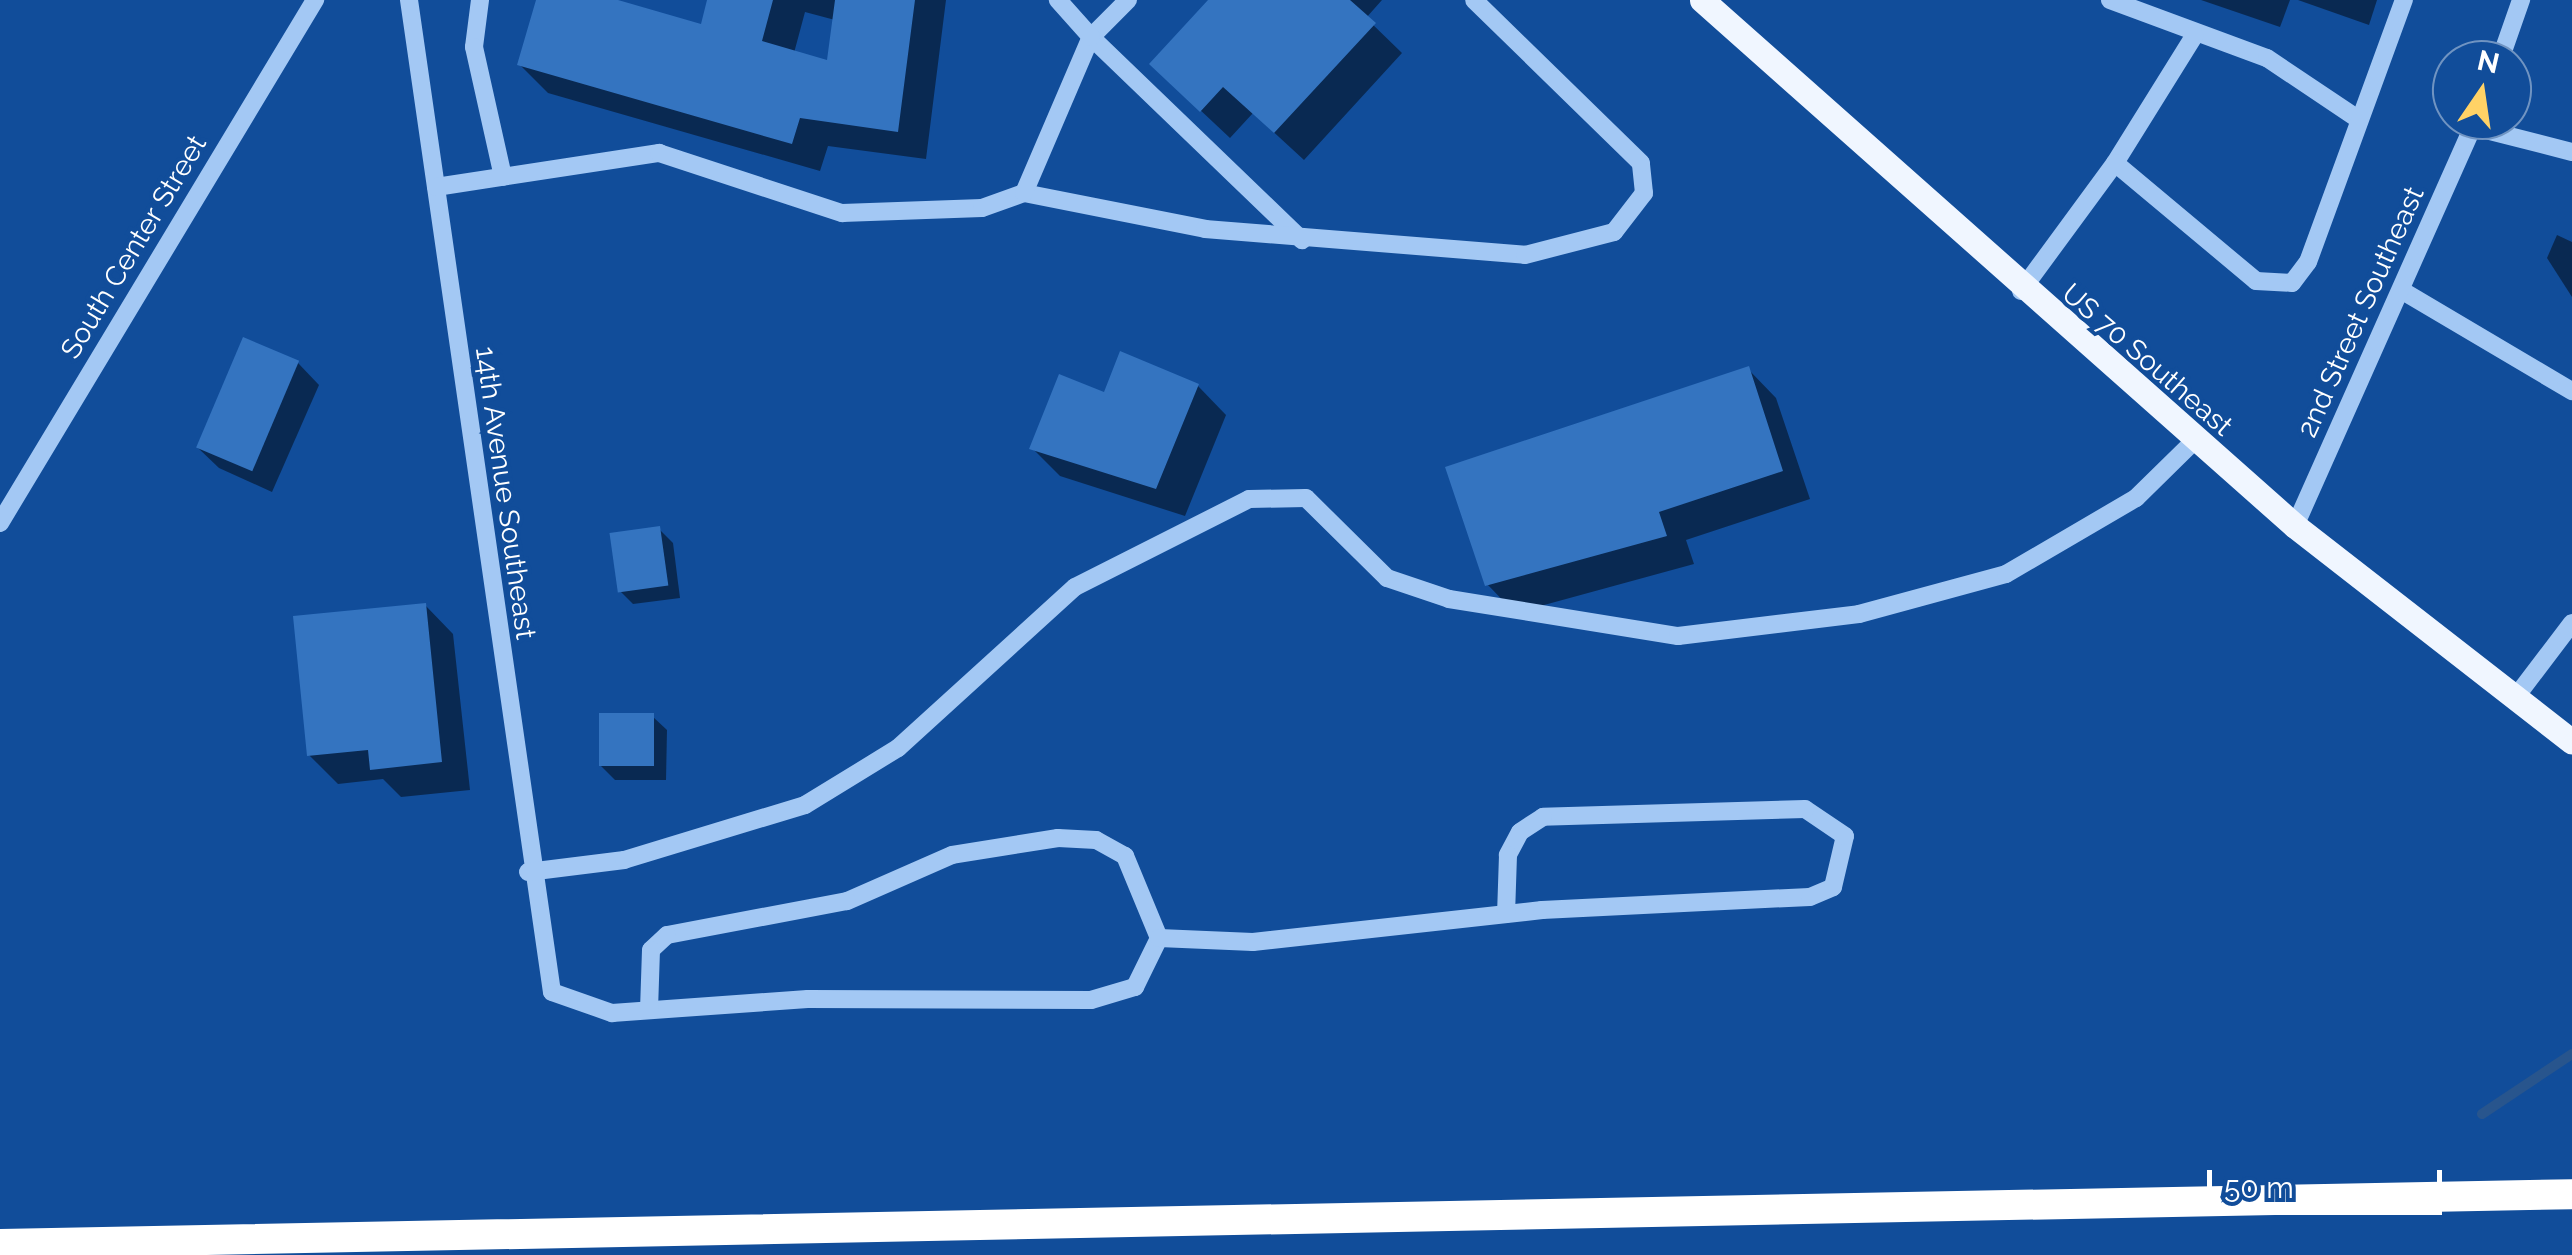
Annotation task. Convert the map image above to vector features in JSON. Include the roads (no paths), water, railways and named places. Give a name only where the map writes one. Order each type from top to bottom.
[{"type":"highway","points":[[0,1244],[2572,1194]]},
{"type":"main road","name":"US 70 Southeast","points":[[1702,0],[2021,291],[2295,526],[2572,742]]},
{"type":"street","name":"South Center Street","points":[[0,523],[315,0]]},
{"type":"street","name":"14th Avenue Southeast","points":[[409,0],[528,872],[552,992],[612,1013],[649,1010]]},
{"type":"street","points":[[480,0],[474,47],[503,177]]},
{"type":"street","points":[[1058,0],[1091,37],[1302,240]]},
{"type":"street","points":[[1024,193],[1091,37],[1128,0]]},
{"type":"street","points":[[436,187],[659,153],[842,213],[982,208],[1024,193],[1302,240],[1525,255],[1614,232],[1644,193],[1641,163],[1474,0]]},
{"type":"street","points":[[2110,0],[2194,36],[2268,58],[2358,119]]},
{"type":"street","points":[[2114,164],[2256,281],[2275,287],[2308,262],[2404,0]]},
{"type":"street","points":[[2507,40],[2521,0]]},
{"type":"street","points":[[2021,291],[2114,164],[2194,36]]},
{"type":"street","name":"2nd Street Southeast","points":[[2295,526],[2467,140]]},
{"type":"street","points":[[2532,140],[2572,152]]},
{"type":"street","points":[[2401,290],[2572,390]]},
{"type":"street","points":[[528,872],[624,860],[805,806],[898,748],[1075,586],[1249,499],[1306,498],[1387,578],[1449,599],[1678,636],[1859,614],[2006,574],[2136,498],[2195,440]]},
{"type":"street","points":[[2515,698],[2572,623]]},
{"type":"street","points":[[1160,938],[1300,939],[1506,914],[1810,897],[1833,888],[1845,836],[1805,808],[1543,817],[1520,832],[1508,855],[1506,914]]},
{"type":"street","points":[[1058,838],[1096,840],[1125,856],[1160,938],[1135,987],[1091,1000],[808,998],[649,1010],[652,950],[666,935],[847,901],[952,855],[1058,838]]},
{"type":"waterway","points":[[2482,1114],[2572,1054]]}]
